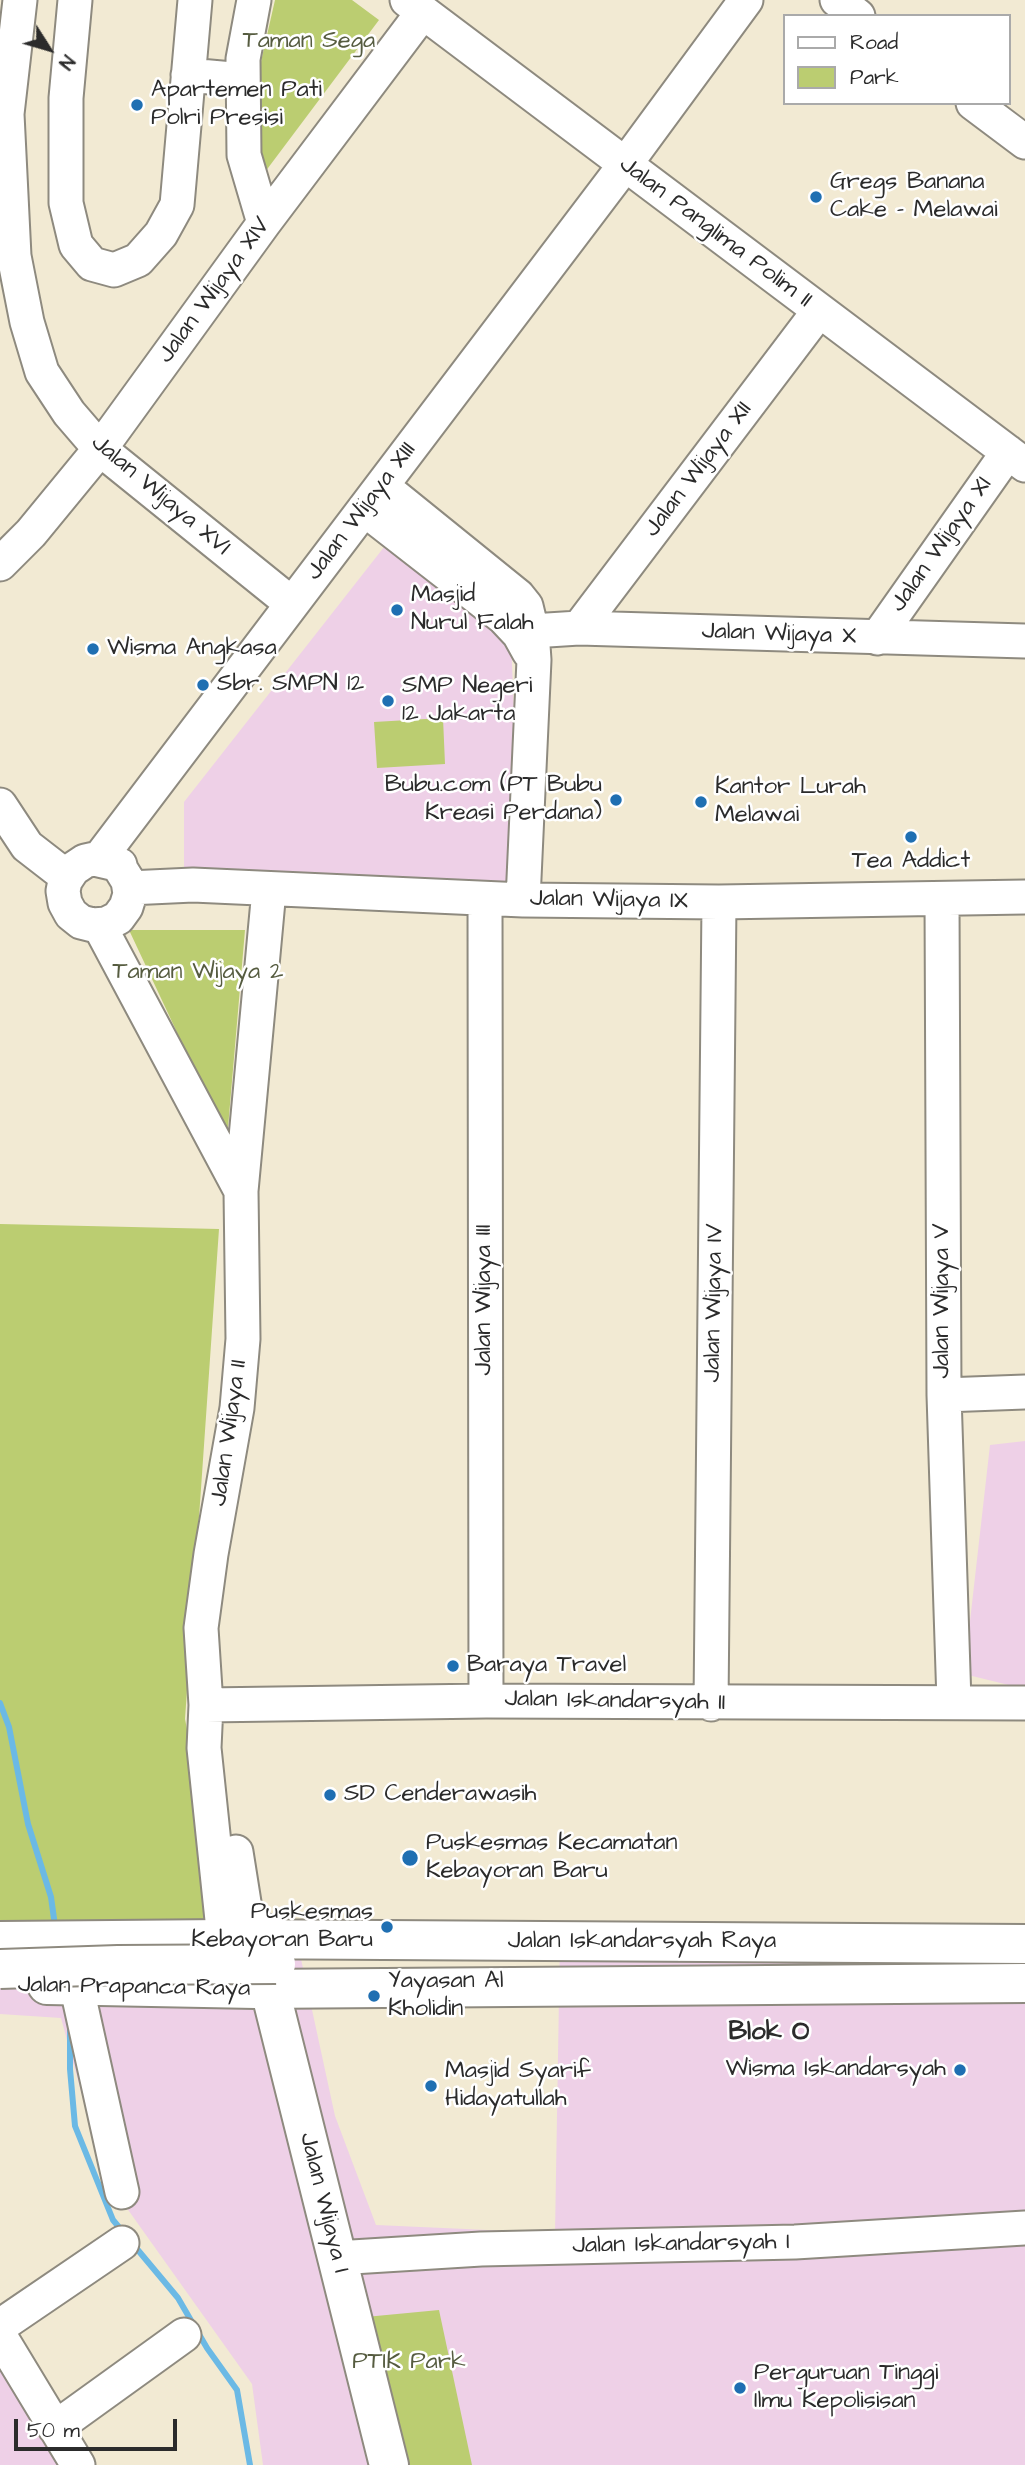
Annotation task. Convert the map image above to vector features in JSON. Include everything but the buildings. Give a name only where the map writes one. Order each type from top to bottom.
[{"type":"main road","name":"Jalan Prapanca Raya","points":[[0,1941],[258,1940]]},
{"type":"main road","name":"Jalan Iskandarsyah Raya","points":[[258,1940],[1025,1944]]},
{"type":"main road","name":"Jalan Wijaya I","points":[[258,1940],[268,1989],[389,2465]]},
{"type":"main road","points":[[0,1969],[118,1965],[1025,1965]]},
{"type":"main road","name":"Jalan Iskandarsyah Raya","points":[[268,1989],[1025,1983]]},
{"type":"main road","name":"Jalan Prapanca Raya","points":[[0,1987],[76,1984],[268,1989]]},
{"type":"main road","name":"Jalan Wijaya I","points":[[227,1987],[250,2019],[321,2270],[370,2465]]},
{"type":"street","name":"Jalan Wijaya XVI","points":[[20,0],[3,114],[14,256],[27,322],[42,372],[69,413],[100,449],[292,604]]},
{"type":"street","points":[[75,0],[66,98],[65,203],[76,244],[92,264],[114,270],[138,260],[161,234],[177,205],[195,0]]},
{"type":"street","points":[[254,0],[243,69],[244,155],[264,223]]},
{"type":"street","name":"Jalan Wijaya XIII","points":[[113,870],[292,604],[624,166],[746,0]]},
{"type":"street","points":[[837,0],[855,14]]},
{"type":"street","name":"Jalan Panglima Polim II","points":[[415,6],[1016,459]]},
{"type":"street","name":"Jalan Wijaya XIV","points":[[0,564],[31,533],[100,449],[264,223],[415,6]]},
{"type":"street","points":[[189,64],[243,69]]},
{"type":"street","points":[[976,105],[1025,142]]},
{"type":"street","name":"Jalan Wijaya XII","points":[[579,628],[819,311]]},
{"type":"street","name":"Jalan Wijaya XI","points":[[877,638],[1016,459]]},
{"type":"street","points":[[373,497],[529,642],[523,900]]},
{"type":"street","name":"Jalan Wijaya X","points":[[529,642],[579,628],[1025,641]]},
{"type":"street","points":[[0,806],[27,846],[67,877]]},
{"type":"street","points":[[80,863],[113,870],[128,901],[122,913],[112,922],[99,925],[80,922],[67,909],[63,891],[67,877],[80,863]]},
{"type":"street","name":"Jalan Wijaya IX","points":[[113,870],[193,885],[485,899],[719,902],[1025,897]]},
{"type":"street","name":"Jalan Wijaya II","points":[[258,1940],[256,1927],[246,1915],[208,1695],[201,1628],[237,1408],[243,1339],[241,1192],[269,890]]},
{"type":"street","name":"Jalan Wijaya III","points":[[485,899],[486,1701]]},
{"type":"street","name":"Jalan Wijaya V","points":[[942,899],[944,1395],[954,1702]]},
{"type":"street","name":"Jalan Wijaya IV","points":[[711,1704],[719,902]]},
{"type":"street","name":"Jalan Wijaya II","points":[[99,925],[241,1192]]},
{"type":"street","points":[[944,1395],[1025,1392]]},
{"type":"street","name":"Jalan Wijaya II","points":[[208,1695],[204,1748],[258,1940]]},
{"type":"street","name":"Jalan Iskandarsyah II","points":[[208,1695],[711,1704],[1025,1703]]},
{"type":"street","points":[[76,1984],[122,2192]]},
{"type":"street","name":"Jalan Iskandarsyah I","points":[[337,2258],[481,2249],[795,2242],[1025,2228]]},
{"type":"street","points":[[0,2326],[122,2243]]},
{"type":"street","points":[[55,2428],[184,2335]]},
{"type":"street","points":[[0,2336],[78,2465]]},
{"type":"shaded area","name":"SMP Negeri 12 Jakarta","points":[[388,542],[511,640],[516,763],[510,888],[184,877],[184,802]]},
{"type":"shaded area","points":[[1025,1441],[1025,1689],[964,1674],[990,1445]]},
{"type":"shaded area","points":[[293,1922],[335,2116],[376,2225],[555,2233],[560,1938],[1025,1929],[1025,2465],[263,2465],[252,2384],[104,2176],[61,2018],[0,2014],[0,1930]]},
{"type":"shaded area","points":[[0,2316],[87,2465],[0,2465]]},
{"type":"green space","name":"Taman Sega","points":[[275,0],[352,0],[379,20],[256,184],[250,110]]},
{"type":"green space","points":[[443,718],[445,764],[377,768],[374,722]]},
{"type":"green space","name":"Taman Wijaya 2","points":[[129,930],[245,930],[227,1139]]},
{"type":"green space","points":[[0,1224],[219,1229],[185,1719],[227,1934],[0,1933]]},
{"type":"green space","name":"PTIK Park","points":[[439,2310],[472,2465],[392,2465],[355,2318]]},
{"type":"waterway","points":[[0,1703],[9,1727],[28,1824],[51,1897],[55,1926]]},
{"type":"waterway","points":[[70,2027],[70,2069],[75,2126],[113,2220],[123,2232]]},
{"type":"waterway","points":[[132,2243],[178,2298],[207,2348],[237,2390],[250,2465]]},
{"type":"place","name":"Apartemen Pati Polri Presisi","points":[[137,105]]},
{"type":"place","name":"Gregs Banana Cake - Melawai","points":[[816,197]]},
{"type":"place","name":"Masjid Nurul Falah","points":[[397,610]]},
{"type":"place","name":"Wisma Angkasa","points":[[93,649]]},
{"type":"place","name":"Sbr. SMPN 12","points":[[203,685]]},
{"type":"place","name":"SMP Negeri 12 Jakarta","points":[[388,701]]},
{"type":"place","name":"Bubu.com (PT Bubu Kreasi Perdana)","points":[[616,800]]},
{"type":"place","name":"Kantor Lurah Melawai","points":[[701,802]]},
{"type":"place","name":"Tea Addict","points":[[911,837]]},
{"type":"place","name":"Baraya Travel","points":[[453,1666]]},
{"type":"place","name":"SD Cenderawasih","points":[[330,1795]]},
{"type":"place","name":"Puskesmas Kecamatan Kebayoran Baru","points":[[410,1858]]},
{"type":"place","name":"Puskesmas Kebayoran Baru","points":[[387,1927]]},
{"type":"place","name":"Yayasan Al Kholidin","points":[[374,1996]]},
{"type":"place","name":"Wisma Iskandarsyah","points":[[960,2070]]},
{"type":"place","name":"Masjid Syarif Hidayatullah","points":[[431,2086]]},
{"type":"place","name":"Perguruan Tinggi Ilmu Kepolisisan","points":[[740,2388]]},
{"type":"district","name":"Blok O","points":[[769,2034]]}]
